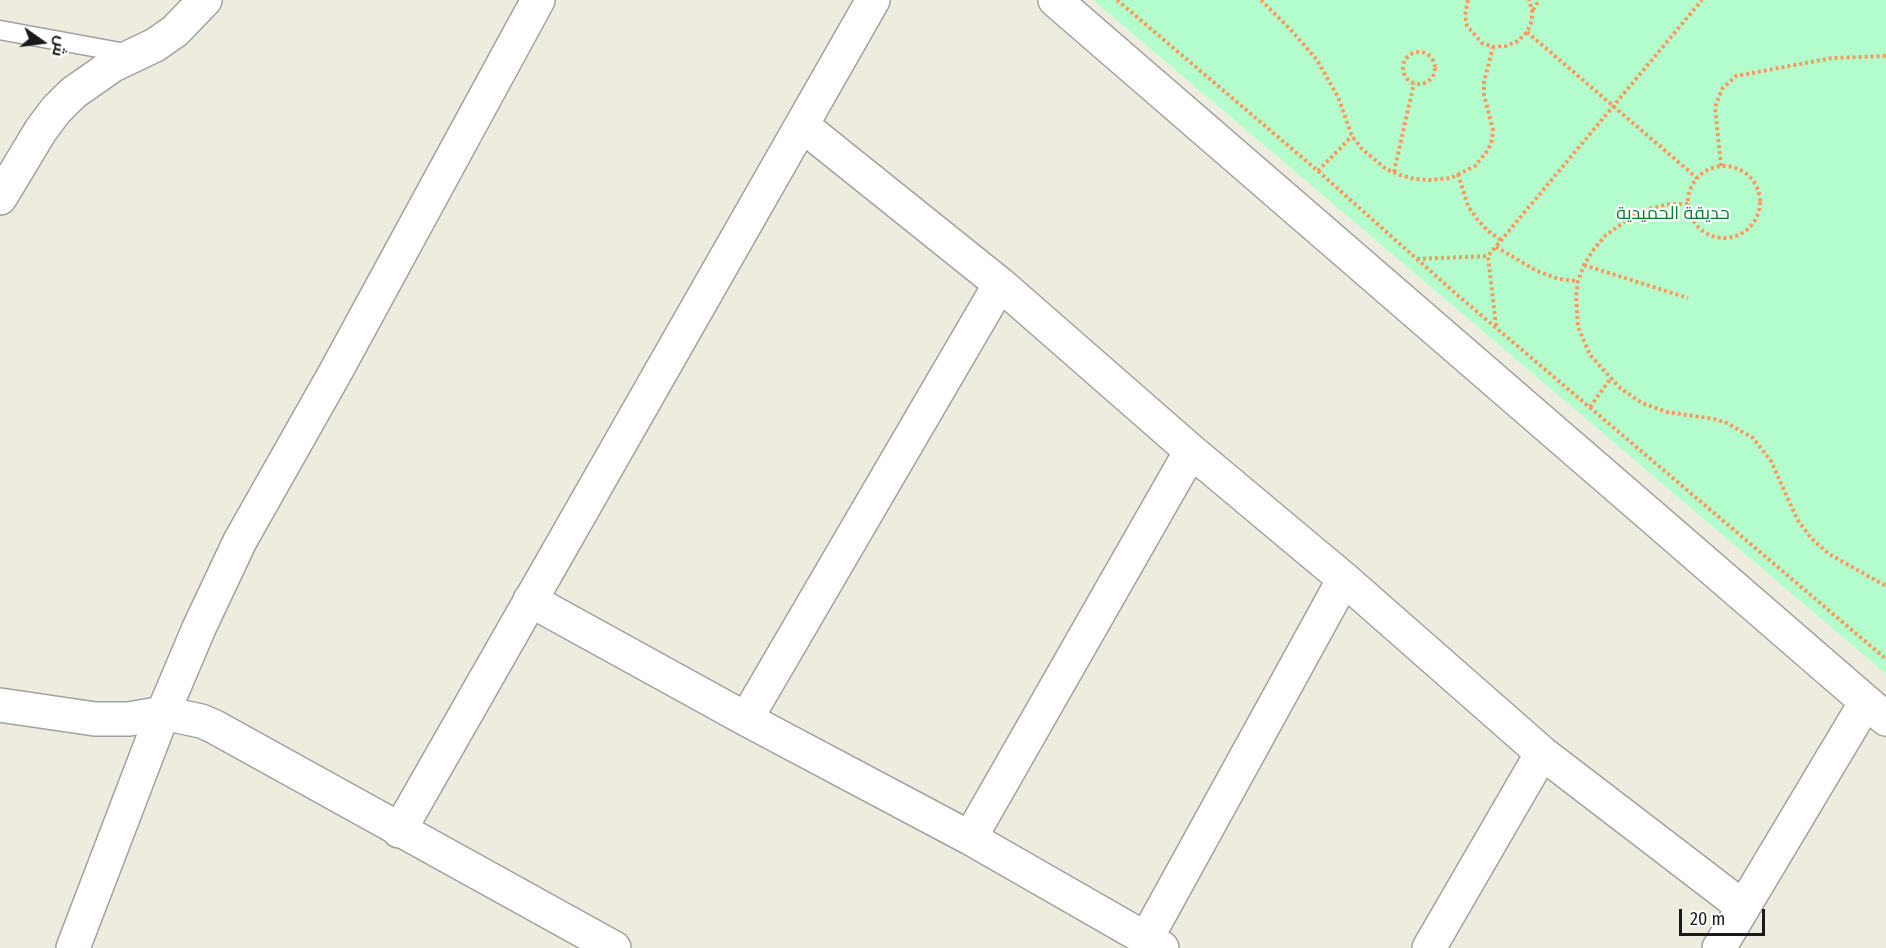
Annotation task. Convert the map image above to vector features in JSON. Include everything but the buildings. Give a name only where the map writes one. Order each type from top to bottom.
[{"type":"street","points":[[0,198],[56,110],[73,93],[92,78],[156,45],[175,31],[205,0]]},
{"type":"street","points":[[73,948],[163,713],[199,628],[240,541],[335,373],[538,0]]},
{"type":"street","points":[[399,831],[873,0]]},
{"type":"street","points":[[1055,0],[1876,710],[1743,907],[1719,948]]},
{"type":"street","points":[[803,126],[1000,284],[1191,451],[1344,579],[1542,753],[1743,907]]},
{"type":"street","points":[[746,719],[1000,284]]},
{"type":"street","points":[[970,838],[1191,451]]},
{"type":"street","points":[[530,600],[746,719],[970,838],[1154,944],[1344,579]]},
{"type":"street","points":[[0,705],[112,721],[163,713],[188,717],[213,726],[614,948]]},
{"type":"street","points":[[1429,948],[1542,753]]},
{"type":"lane","points":[[0,30],[135,55]]},
{"type":"path","points":[[1117,0],[1318,171],[1416,259],[1886,659]]},
{"type":"path","points":[[1261,0],[1317,60],[1338,97],[1352,136],[1373,160],[1394,172],[1415,179],[1451,178],[1475,166],[1482,159],[1492,140],[1491,119],[1484,95],[1484,82],[1493,46]]},
{"type":"path","points":[[1468,0],[1465,15],[1467,26],[1482,43],[1493,46],[1506,46],[1518,41],[1527,32],[1532,21],[1529,0]]},
{"type":"path","points":[[1532,10],[1539,0]]},
{"type":"path","points":[[1416,259],[1488,256],[1702,0]]},
{"type":"path","points":[[1527,32],[1697,178]]},
{"type":"path","points":[[1413,53],[1428,54],[1433,60],[1434,75],[1422,84],[1414,83],[1404,72],[1404,64],[1413,53]]},
{"type":"path","points":[[1721,166],[1715,107],[1722,89],[1736,76],[1832,58],[1886,56]]},
{"type":"path","points":[[1394,172],[1414,83]]},
{"type":"path","points":[[1318,171],[1352,136]]},
{"type":"path","points":[[1721,166],[1733,167],[1744,172],[1759,191],[1758,216],[1751,226],[1742,234],[1730,238],[1717,238],[1706,234],[1690,216],[1688,204],[1690,190],[1697,178],[1712,168],[1721,166]]},
{"type":"path","points":[[1458,174],[1465,198],[1477,219],[1488,231],[1502,240]]},
{"type":"path","points":[[1688,204],[1661,206],[1635,214],[1606,235],[1594,249],[1584,265],[1578,281],[1576,296],[1578,327],[1590,355],[1630,396],[1654,408],[1714,419],[1741,429],[1753,438],[1771,461],[1797,519],[1811,538],[1829,554],[1886,586]]},
{"type":"path","points":[[1496,247],[1537,271],[1559,279],[1578,281]]},
{"type":"path","points":[[1488,256],[1496,327]]},
{"type":"path","points":[[1584,265],[1688,297]]},
{"type":"path","points":[[1590,407],[1611,378]]},
{"type":"green space","name":"حديقة الحميدية","points":[[1093,0],[1886,0],[1886,674],[1498,344]]}]
